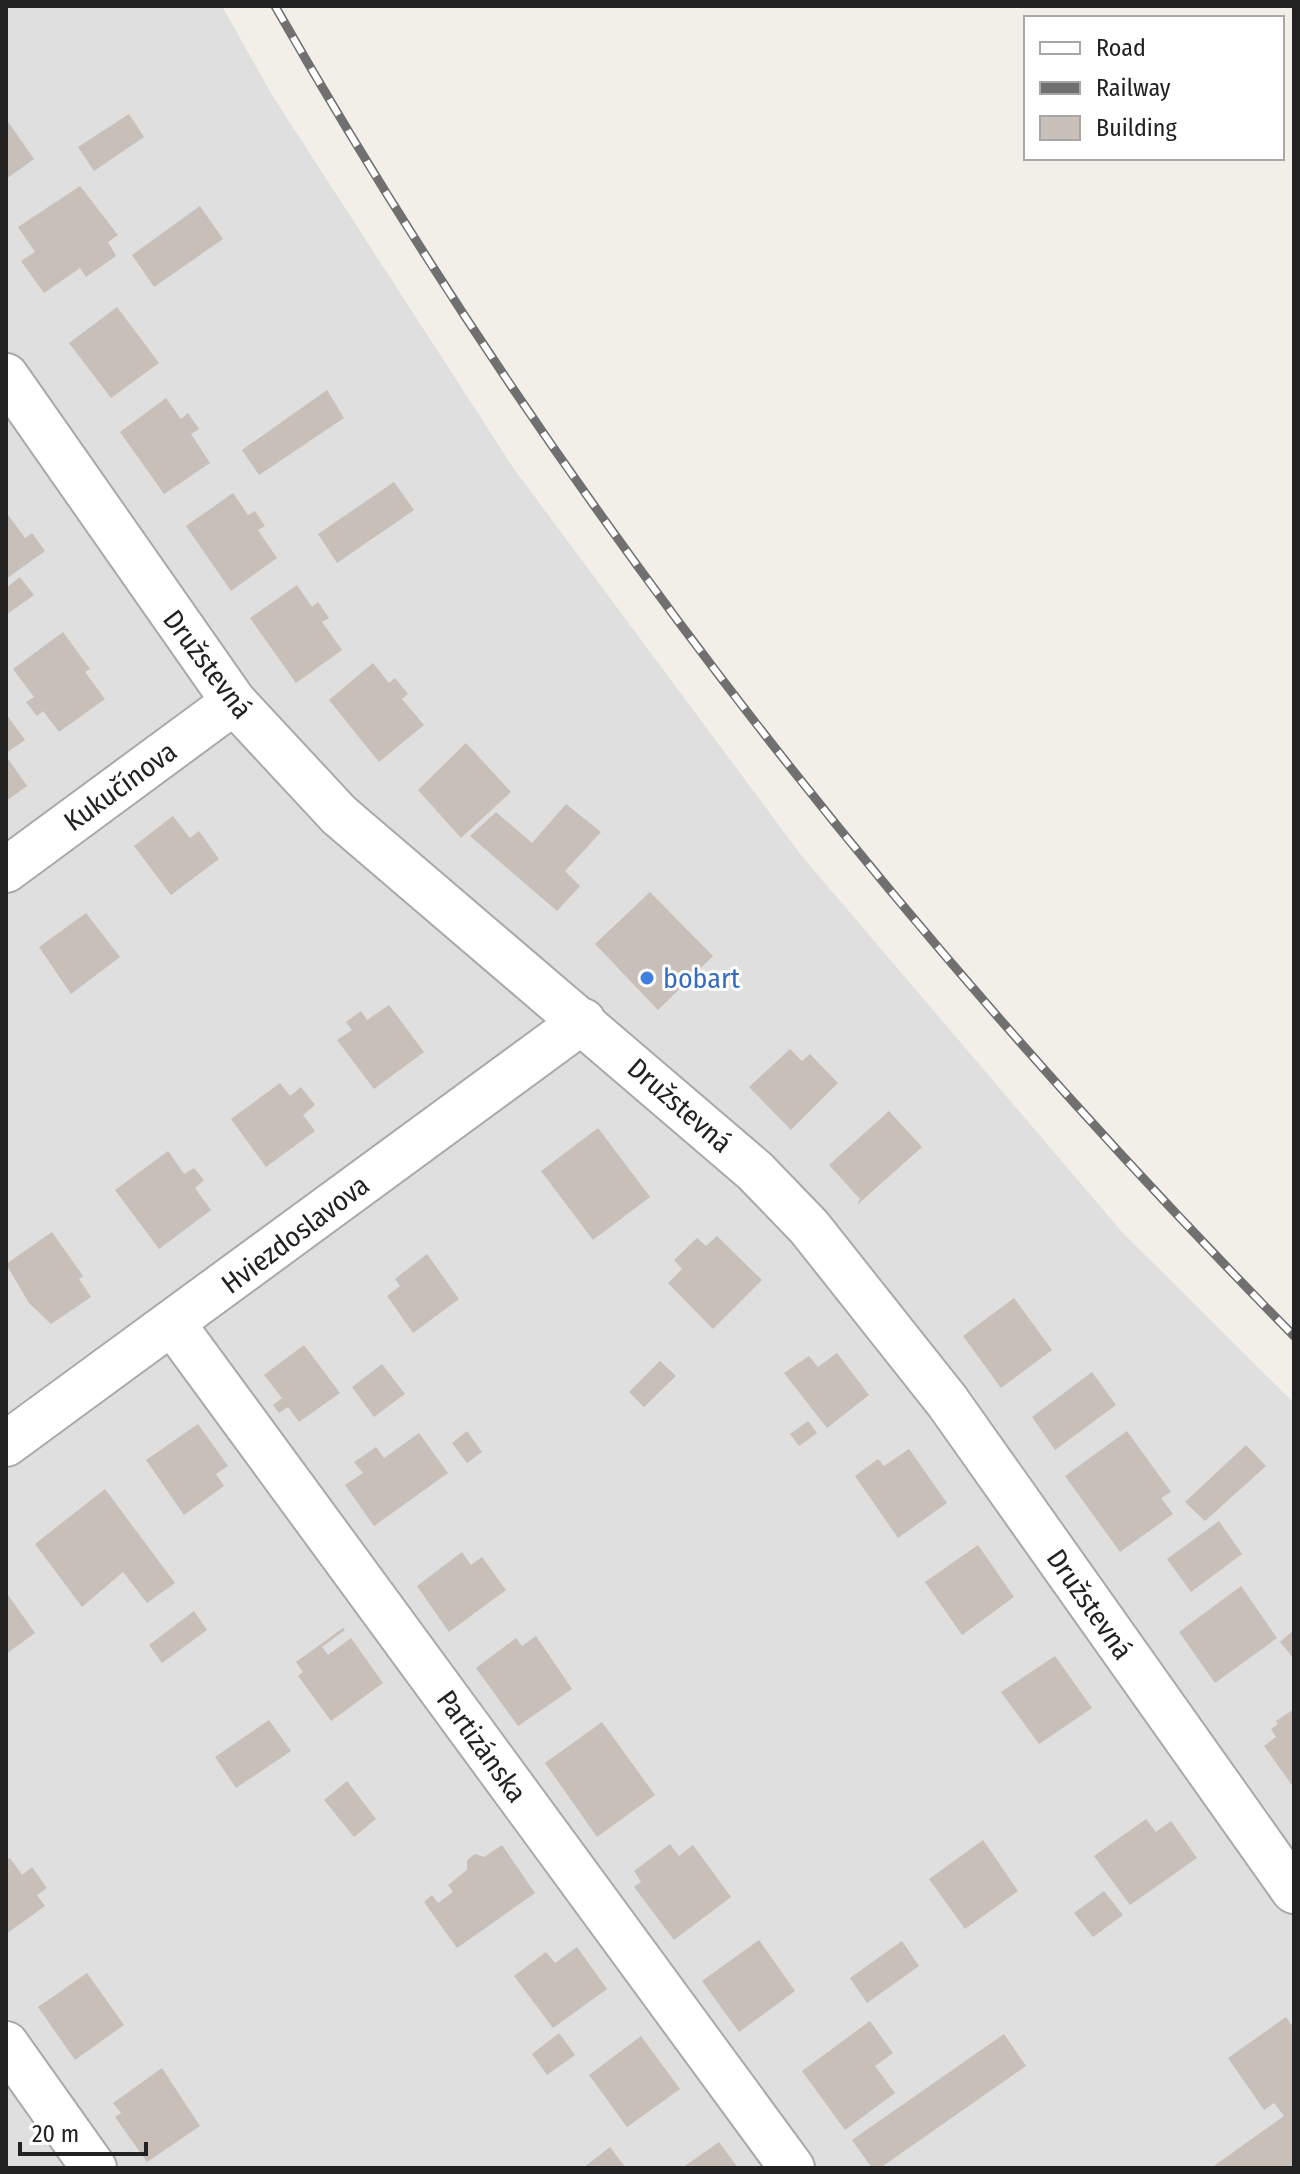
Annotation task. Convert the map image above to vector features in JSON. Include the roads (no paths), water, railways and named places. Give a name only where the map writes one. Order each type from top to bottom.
[{"type":"street","name":"Družstevná","points":[[6,376],[234,702],[339,815],[755,1171],[809,1227],[947,1401],[1294,1891]]},
{"type":"street","name":"Kukučínova","points":[[6,870],[234,702]]},
{"type":"street","name":"Hviezdoslavova","points":[[6,1444],[583,1021]]},
{"type":"street","name":"Partizánska","points":[[173,1324],[792,2168]]},
{"type":"street","points":[[6,2044],[94,2168]]},
{"type":"railway","points":[[275,6],[382,187],[496,363],[616,536],[741,704],[872,868],[1008,1028],[1148,1184],[1294,1336]]},
{"type":"place","name":"bobart","points":[[647,978]]}]
